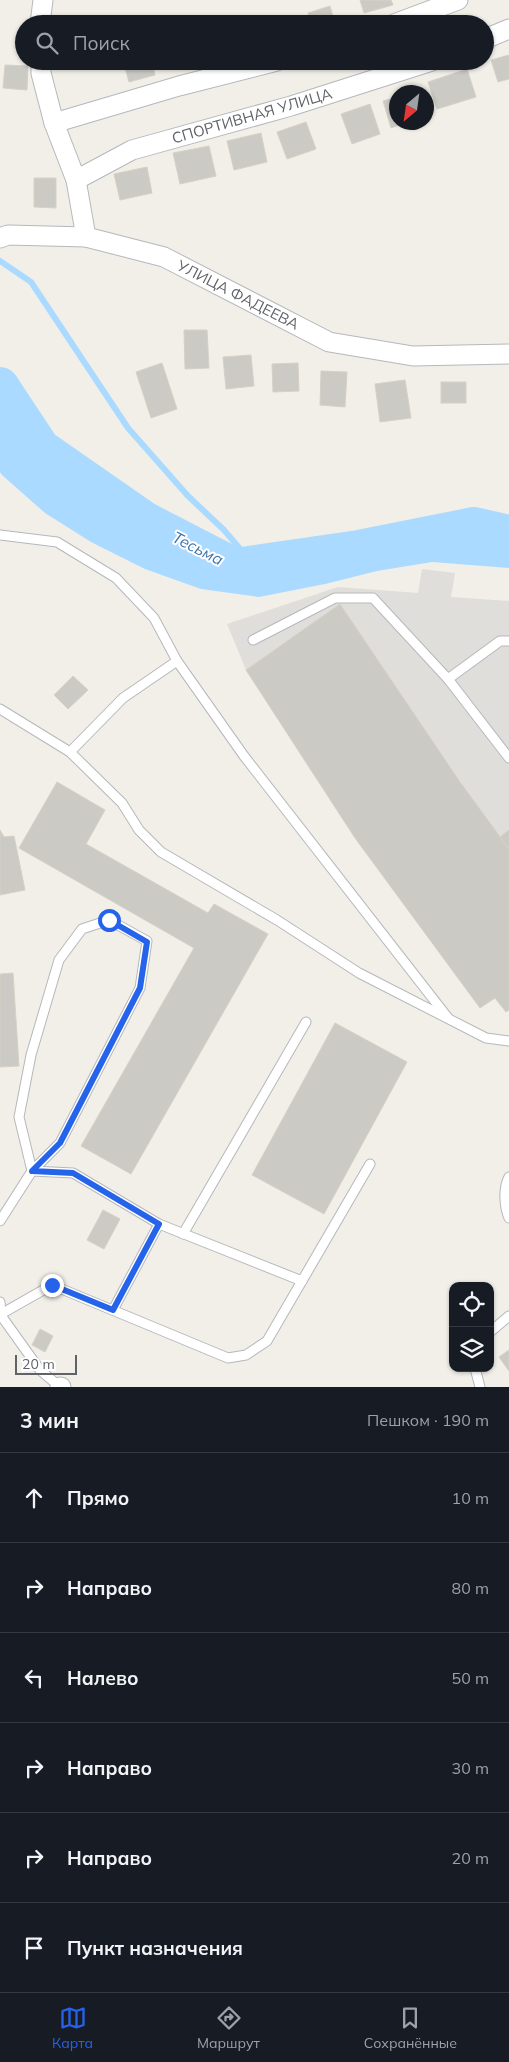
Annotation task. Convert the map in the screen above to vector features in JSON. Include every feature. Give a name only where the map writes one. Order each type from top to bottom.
[{"type":"street","points":[[41,15],[43,0]]},
{"type":"street","points":[[418,15],[458,0]]},
{"type":"street","points":[[494,35],[509,29]]},
{"type":"street","points":[[42,70],[54,123],[76,180],[86,237]]},
{"type":"street","points":[[54,123],[179,86],[242,70]]},
{"type":"street","name":"СПОРТИВНАЯ УЛИЦА","points":[[76,180],[132,150],[291,106],[404,70]]},
{"type":"street","name":"УЛИЦА ФАДЕЕВА","points":[[0,238],[8,235],[86,237],[164,257],[329,342],[413,356],[509,354]]},
{"type":"lane","points":[[0,535],[57,542],[116,578],[154,618],[177,661],[244,756],[448,1018]]},
{"type":"lane","points":[[253,640],[335,598],[373,598],[448,679],[509,758]]},
{"type":"lane","points":[[448,679],[500,640],[509,640]]},
{"type":"lane","points":[[70,752],[123,698],[177,661]]},
{"type":"lane","points":[[0,709],[70,752],[122,803],[139,830],[161,852],[277,920],[359,973],[486,1038],[509,1041]]},
{"type":"lane","points":[[0,1220],[32,1171],[60,1143],[140,988],[147,942],[109,920],[82,929],[59,960],[31,1055],[18,1117],[32,1171]]},
{"type":"lane","points":[[183,1234],[306,1022]]},
{"type":"lane","points":[[0,1314],[52,1285],[228,1358],[246,1355],[267,1341],[370,1164]]},
{"type":"lane","points":[[32,1171],[73,1173],[159,1224],[302,1281]]},
{"type":"lane","points":[[509,1177],[505,1185],[509,1218]]},
{"type":"lane","points":[[113,1310],[159,1224]]},
{"type":"lane","points":[[0,1302],[0,1314],[40,1370],[60,1387]]},
{"type":"lane","points":[[494,1329],[509,1316]]},
{"type":"lane","points":[[476,1372],[480,1387]]},
{"type":"shaded area","points":[[422,569],[455,573],[451,597],[509,601],[509,1010],[495,998],[480,1008],[355,838],[246,670],[227,624],[338,587],[418,593]]},
{"type":"water","points":[[0,415],[33,457],[142,532],[199,553],[279,569],[328,558],[374,541],[419,536],[461,537],[509,544],[509,568],[432,562],[377,571],[325,584],[259,597],[201,589],[145,569],[91,542],[45,513],[0,472]]},
{"type":"building","points":[[360,0],[391,0],[393,5],[364,13]]},
{"type":"building","points":[[330,6],[332,15],[309,15],[308,13]]},
{"type":"building","points":[[509,55],[509,79],[498,82],[494,69],[494,59]]},
{"type":"building","points":[[5,65],[15,65],[15,70],[28,70],[27,90],[3,88]]},
{"type":"building","points":[[126,70],[154,70],[155,75],[129,82]]},
{"type":"building","points":[[467,70],[476,97],[437,109],[434,100],[434,85],[429,85],[428,82]]},
{"type":"building","points":[[389,99],[389,121],[383,101]]},
{"type":"building","points":[[370,104],[380,134],[352,144],[341,114]]},
{"type":"building","points":[[306,122],[316,149],[287,159],[277,132]]},
{"type":"building","points":[[261,133],[267,162],[234,170],[227,141]]},
{"type":"building","points":[[209,146],[216,176],[180,184],[173,153]]},
{"type":"building","points":[[147,167],[152,193],[120,200],[114,174]]},
{"type":"building","points":[[34,178],[56,178],[56,208],[34,207]]},
{"type":"building","points":[[184,330],[207,330],[209,368],[185,369]]},
{"type":"building","points":[[251,355],[254,386],[226,389],[223,357]]},
{"type":"building","points":[[162,363],[177,409],[151,418],[136,372]]},
{"type":"building","points":[[298,363],[299,391],[273,392],[272,364]]},
{"type":"building","points":[[321,371],[347,372],[345,407],[320,405]]},
{"type":"building","points":[[405,380],[411,418],[380,422],[375,384]]},
{"type":"building","points":[[441,382],[466,382],[466,403],[441,403]]},
{"type":"building","points":[[340,604],[460,782],[509,849],[509,1010],[506,1012],[495,998],[480,1008],[355,838],[246,670]]},
{"type":"building","points":[[73,676],[88,690],[68,709],[54,695]]},
{"type":"building","points":[[57,782],[105,810],[86,844],[208,913],[214,904],[268,934],[131,1174],[81,1146],[194,948],[19,848]]},
{"type":"building","points":[[0,830],[4,837],[14,836],[25,890],[0,895]]},
{"type":"building","points":[[509,830],[509,849],[500,837]]},
{"type":"building","points":[[13,973],[19,1066],[0,1067],[0,974]]},
{"type":"building","points":[[335,1023],[407,1062],[324,1214],[252,1175]]},
{"type":"building","points":[[103,1210],[120,1219],[104,1249],[87,1240]]},
{"type":"building","points":[[40,1329],[53,1336],[45,1352],[32,1345]]},
{"type":"building","points":[[509,1350],[509,1371],[499,1357]]},
{"type":"waterway","points":[[0,261],[31,282],[128,428],[188,496],[224,530],[253,564]]},
{"type":"waterway","name":"Тесьма","points":[[0,386],[41,448],[146,521],[235,567],[359,549],[474,526],[509,534]]},
{"type":"route","points":[[52,1285],[113,1310],[159,1224],[73,1173],[32,1171],[60,1143],[140,988],[147,942],[109,920]]}]
